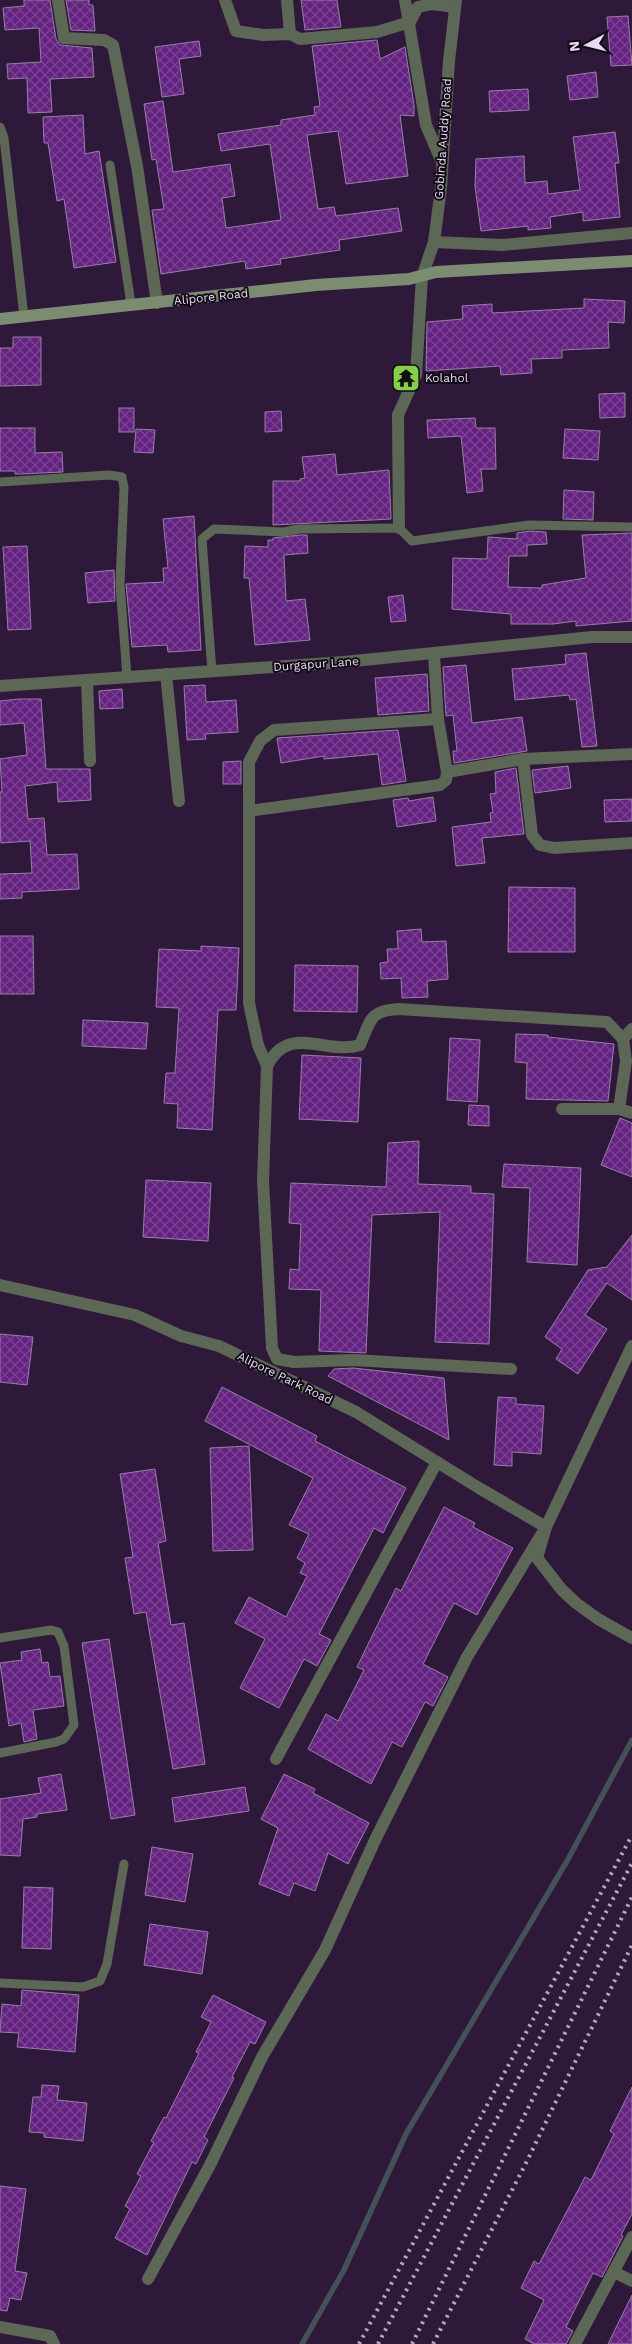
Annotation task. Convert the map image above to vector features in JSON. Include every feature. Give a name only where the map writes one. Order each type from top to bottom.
[{"type":"main road","name":"Alipore Road","points":[[0,319],[316,285],[381,282],[422,277],[632,261]]},
{"type":"main road","name":"Alipore Road","points":[[436,276],[632,268]]},
{"type":"street","points":[[58,0],[64,38],[104,40],[113,46],[137,166],[157,303]]},
{"type":"street","points":[[225,0],[236,31],[263,36],[290,34],[300,39],[368,33],[410,22],[418,7],[432,4],[456,3]]},
{"type":"street","points":[[287,0],[290,34]]},
{"type":"street","points":[[405,0],[426,125],[442,162]]},
{"type":"street","name":"Gobinda Auddy Road","points":[[399,528],[398,415],[416,375],[422,277],[434,242],[441,188],[456,3]]},
{"type":"street","points":[[434,242],[503,246],[632,234]]},
{"type":"street","name":"Durgapur Lane","points":[[0,686],[434,654],[592,637],[631,640]]},
{"type":"street","points":[[249,811],[440,785],[446,780],[447,772],[438,719],[434,654]]},
{"type":"street","points":[[166,674],[178,801]]},
{"type":"street","points":[[87,681],[90,761]]},
{"type":"street","points":[[267,1066],[258,1045],[249,1003],[249,762],[260,741],[274,730],[438,719]]},
{"type":"street","points":[[447,772],[523,759],[632,754]]},
{"type":"street","points":[[523,759],[532,835],[540,845],[554,848],[632,843]]},
{"type":"street","points":[[511,1369],[353,1360],[294,1362],[277,1359],[272,1348],[263,1182],[267,1066],[273,1054],[290,1044],[307,1042],[348,1049],[360,1045],[371,1020],[382,1010],[398,1009],[606,1022],[623,1039],[626,1061],[619,1109]]},
{"type":"street","points":[[623,1039],[632,1029]]},
{"type":"street","points":[[562,1109],[619,1109],[632,1113]]},
{"type":"street","name":"Alipore Park Road","points":[[0,1285],[135,1315],[181,1336],[218,1346],[356,1412],[546,1527]]},
{"type":"street","points":[[148,2279],[210,2165],[262,2057],[325,1950],[376,1838],[467,1657],[546,1527],[632,1346]]},
{"type":"street","points":[[276,1758],[437,1462]]},
{"type":"street","points":[[546,1527],[537,1558],[562,1590],[576,1604],[598,1619],[630,1636]]},
{"type":"street","points":[[575,2344],[632,2237]]},
{"type":"street","points":[[614,2272],[632,2280]]},
{"type":"street","points":[[0,2327],[50,2336],[54,2344]]},
{"type":"lane","points":[[0,127],[4,138],[24,317]]},
{"type":"lane","points":[[110,165],[131,304]]},
{"type":"lane","points":[[0,482],[109,475],[122,478],[124,488],[120,584],[127,678]]},
{"type":"lane","points":[[212,671],[202,539],[214,529],[284,532],[299,529],[399,528],[412,542],[529,525],[632,528]]},
{"type":"lane","points":[[0,1638],[51,1630],[58,1632],[64,1646],[74,1725],[64,1738],[56,1742],[0,1753]]},
{"type":"lane","points":[[0,1983],[83,1987],[100,1981],[107,1964],[124,1864]]},
{"type":"building","points":[[24,0],[50,0],[56,39],[60,45],[92,48],[94,77],[50,79],[52,112],[28,113],[27,78],[8,79],[7,64],[41,62],[39,28],[5,30],[3,8],[24,6]]},
{"type":"building","points":[[66,0],[89,0],[89,5],[93,5],[95,31],[71,30]]},
{"type":"building","points":[[301,0],[337,0],[341,27],[305,30]]},
{"type":"building","points":[[628,16],[632,65],[611,66],[607,17]]},
{"type":"building","points":[[377,40],[380,59],[405,47],[414,105],[414,116],[400,115],[408,176],[346,184],[338,131],[307,135],[318,209],[334,207],[336,216],[398,208],[402,231],[339,240],[340,250],[280,259],[281,264],[246,269],[245,261],[161,274],[152,210],[164,209],[156,159],[152,160],[144,104],[163,101],[173,172],[230,164],[235,196],[222,198],[226,228],[281,220],[270,144],[221,151],[218,134],[281,125],[281,120],[315,115],[314,107],[320,106],[312,46]]},
{"type":"building","points":[[199,41],[201,56],[179,59],[184,94],[162,97],[155,47]]},
{"type":"building","points":[[596,72],[598,97],[570,100],[567,76]]},
{"type":"building","points":[[528,89],[529,110],[490,112],[489,91]]},
{"type":"building","points":[[83,115],[85,154],[99,151],[116,262],[74,268],[64,199],[57,201],[48,143],[44,143],[43,117]]},
{"type":"building","points":[[615,132],[619,163],[615,163],[620,217],[583,221],[583,212],[550,217],[551,228],[528,230],[528,226],[481,231],[475,186],[476,159],[524,156],[525,183],[547,181],[548,194],[580,190],[573,137]]},
{"type":"building","points":[[584,299],[625,301],[624,323],[608,322],[609,348],[562,350],[562,358],[531,359],[532,373],[501,375],[500,366],[426,371],[427,322],[463,319],[462,306],[492,304],[492,313],[584,308]]},
{"type":"building","points":[[13,337],[41,337],[41,385],[0,386],[0,348],[13,348]]},
{"type":"building","points":[[625,393],[625,417],[600,418],[599,394]]},
{"type":"building","points":[[119,408],[134,408],[134,432],[119,432]]},
{"type":"building","points":[[281,411],[282,431],[265,432],[265,412]]},
{"type":"building","points":[[475,418],[476,428],[495,428],[496,469],[481,469],[483,491],[467,493],[461,436],[428,438],[427,420]]},
{"type":"building","points":[[0,428],[35,428],[35,453],[62,452],[63,472],[15,474],[15,471],[0,471]]},
{"type":"building","points":[[136,429],[155,430],[153,453],[134,452]]},
{"type":"building","points":[[565,429],[600,431],[598,460],[563,458]]},
{"type":"building","points":[[335,454],[337,475],[389,470],[391,519],[273,525],[273,481],[300,481],[300,479],[305,478],[302,457]]},
{"type":"building","points":[[564,490],[594,492],[593,520],[563,519]]},
{"type":"building","points":[[194,516],[201,650],[168,652],[167,645],[132,647],[126,584],[164,582],[163,568],[168,568],[163,519]]},
{"type":"building","points":[[529,531],[546,532],[547,544],[527,545],[527,556],[509,556],[508,587],[542,588],[542,585],[586,578],[582,535],[632,533],[632,621],[576,626],[576,621],[553,624],[511,624],[511,614],[452,609],[453,558],[487,559],[488,537],[517,539],[517,533]]},
{"type":"building","points":[[307,535],[308,553],[284,555],[286,601],[305,599],[310,640],[255,645],[249,578],[244,578],[245,546],[268,547],[268,540],[273,540],[273,538]]},
{"type":"building","points":[[27,546],[31,629],[8,630],[3,547]]},
{"type":"building","points":[[114,570],[115,601],[88,603],[85,573]]},
{"type":"building","points":[[403,595],[406,621],[391,622],[388,597]]},
{"type":"building","points":[[586,653],[597,746],[582,747],[576,699],[570,700],[569,695],[515,700],[512,669],[566,664],[565,655]]},
{"type":"building","points":[[466,665],[472,723],[522,717],[527,751],[454,763],[453,751],[457,751],[453,715],[446,716],[443,667]]},
{"type":"building","points":[[427,674],[429,711],[378,715],[375,678]]},
{"type":"building","points":[[205,685],[206,702],[236,700],[238,732],[205,734],[206,739],[187,740],[184,686]]},
{"type":"building","points":[[122,689],[123,708],[100,709],[99,691]]},
{"type":"building","points":[[41,699],[46,769],[90,769],[91,800],[58,802],[57,782],[25,786],[28,819],[44,818],[47,855],[77,854],[79,889],[22,892],[22,898],[0,899],[0,874],[32,873],[30,841],[1,843],[0,792],[2,792],[0,759],[27,755],[24,723],[0,725],[0,701]]},
{"type":"building","points":[[398,730],[406,781],[382,785],[378,754],[324,759],[324,756],[281,763],[277,738]]},
{"type":"building","points":[[241,761],[241,784],[223,784],[223,762]]},
{"type":"building","points":[[568,766],[571,788],[535,793],[532,770]]},
{"type":"building","points":[[516,768],[524,834],[482,838],[485,863],[456,866],[452,827],[491,822],[490,813],[493,812],[490,794],[496,793],[495,772]]},
{"type":"building","points":[[433,797],[436,821],[397,827],[393,800],[408,798],[409,801]]},
{"type":"building","points":[[632,799],[632,821],[605,822],[604,800]]},
{"type":"building","points":[[509,887],[575,888],[575,952],[508,952]]},
{"type":"building","points":[[421,929],[422,942],[446,941],[448,979],[427,981],[428,997],[402,998],[401,978],[381,979],[380,963],[388,962],[387,949],[398,949],[397,931]]},
{"type":"building","points":[[0,936],[33,936],[34,994],[0,994]]},
{"type":"building","points":[[201,946],[239,948],[236,1010],[218,1010],[212,1130],[177,1128],[178,1104],[164,1103],[166,1073],[175,1073],[179,1008],[156,1007],[159,949],[201,951]]},
{"type":"building","points":[[295,965],[358,966],[357,1012],[294,1011]]},
{"type":"building","points":[[83,1020],[148,1023],[146,1049],[82,1046]]},
{"type":"building","points":[[516,1034],[548,1035],[548,1037],[614,1044],[608,1101],[526,1099],[527,1063],[515,1062]]},
{"type":"building","points":[[450,1038],[480,1040],[477,1102],[447,1100]]},
{"type":"building","points":[[302,1055],[361,1058],[358,1122],[299,1119]]},
{"type":"building","points":[[469,1105],[489,1106],[489,1126],[468,1125]]},
{"type":"building","points":[[620,1118],[632,1123],[632,1177],[601,1165]]},
{"type":"building","points":[[419,1141],[418,1184],[471,1186],[471,1193],[494,1194],[489,1344],[435,1342],[440,1212],[372,1215],[366,1353],[319,1351],[321,1290],[289,1289],[290,1269],[299,1270],[301,1224],[289,1223],[291,1183],[386,1187],[388,1143]]},
{"type":"building","points":[[504,1164],[581,1168],[577,1265],[527,1262],[530,1188],[502,1187]]},
{"type":"building","points":[[146,1180],[211,1183],[208,1241],[143,1237]]},
{"type":"building","points":[[632,1235],[632,1300],[607,1283],[585,1315],[607,1329],[578,1374],[556,1359],[562,1349],[545,1337],[588,1270],[607,1267]]},
{"type":"building","points":[[0,1334],[33,1337],[27,1385],[0,1382]]},
{"type":"building","points":[[353,1368],[444,1378],[449,1440],[328,1376],[334,1369]]},
{"type":"building","points":[[222,1387],[317,1436],[315,1441],[406,1488],[383,1533],[374,1528],[319,1634],[331,1640],[317,1666],[304,1659],[279,1708],[240,1688],[265,1639],[235,1623],[249,1597],[286,1617],[307,1576],[300,1573],[305,1563],[297,1558],[309,1534],[289,1525],[313,1478],[205,1421]]},
{"type":"building","points":[[498,1397],[516,1398],[516,1404],[544,1406],[541,1454],[512,1452],[512,1466],[494,1465]]},
{"type":"building","points":[[249,1446],[253,1550],[213,1551],[210,1448]]},
{"type":"building","points":[[155,1469],[166,1541],[158,1543],[171,1625],[184,1623],[205,1764],[173,1769],[146,1612],[134,1614],[125,1558],[133,1557],[120,1474]]},
{"type":"building","points":[[444,1507],[475,1523],[473,1527],[513,1548],[477,1615],[454,1603],[423,1664],[448,1677],[433,1706],[425,1702],[402,1747],[392,1742],[371,1784],[308,1749],[326,1714],[338,1721],[364,1670],[357,1667],[375,1630],[396,1588],[401,1591]]},
{"type":"building","points":[[109,1639],[135,1815],[111,1819],[82,1643]]},
{"type":"building","points":[[40,1649],[42,1663],[48,1662],[50,1677],[60,1676],[64,1706],[33,1710],[37,1739],[24,1742],[21,1723],[9,1726],[0,1663],[22,1660],[21,1652]]},
{"type":"building","points":[[61,1774],[67,1810],[37,1814],[37,1817],[23,1819],[20,1856],[0,1855],[0,1799],[41,1793],[38,1778]]},
{"type":"building","points":[[284,1774],[315,1789],[313,1793],[369,1823],[348,1864],[328,1853],[315,1891],[294,1883],[289,1896],[259,1884],[278,1828],[261,1819]]},
{"type":"building","points":[[245,1787],[249,1811],[175,1822],[172,1798]]},
{"type":"building","points":[[152,1847],[193,1854],[185,1902],[145,1895]]},
{"type":"building","points":[[24,1887],[53,1888],[51,1949],[22,1948]]},
{"type":"building","points":[[150,1924],[208,1932],[202,1974],[144,1965]]},
{"type":"building","points":[[22,1990],[79,1995],[75,2052],[17,2047],[19,2033],[0,2032],[2,2004],[21,2006]]},
{"type":"building","points":[[213,1995],[266,2022],[255,2044],[250,2042],[232,2077],[234,2078],[204,2137],[208,2140],[196,2164],[192,2162],[147,2255],[115,2238],[130,2209],[125,2206],[141,2176],[137,2174],[154,2142],[151,2141],[164,2117],[166,2118],[199,2053],[196,2052],[211,2022],[201,2017]]},
{"type":"building","points":[[42,2085],[59,2086],[57,2100],[87,2103],[83,2141],[44,2137],[44,2133],[29,2132],[33,2097],[41,2097]]},
{"type":"building","points":[[632,2087],[632,2214],[602,2277],[593,2273],[566,2327],[573,2331],[566,2344],[534,2344],[525,2339],[544,2300],[521,2288],[534,2261],[539,2264],[585,2177],[591,2180],[614,2134],[610,2131]]},
{"type":"building","points":[[0,2186],[26,2189],[15,2271],[27,2273],[21,2300],[10,2298],[7,2311],[0,2310]]},
{"type":"building","points":[[632,2295],[632,2344],[608,2344]]},
{"type":"waterway","points":[[302,2344],[344,2270],[406,2134],[567,1861],[632,1740]]},
{"type":"railway","points":[[359,2344],[632,1835]]},
{"type":"railway","points":[[378,2344],[632,1863]]},
{"type":"railway","points":[[412,2344],[632,1897]]},
{"type":"railway","points":[[433,2344],[528,2159],[632,1945]]},
{"type":"place","name":"Kolahol","points":[[406,378]]}]
